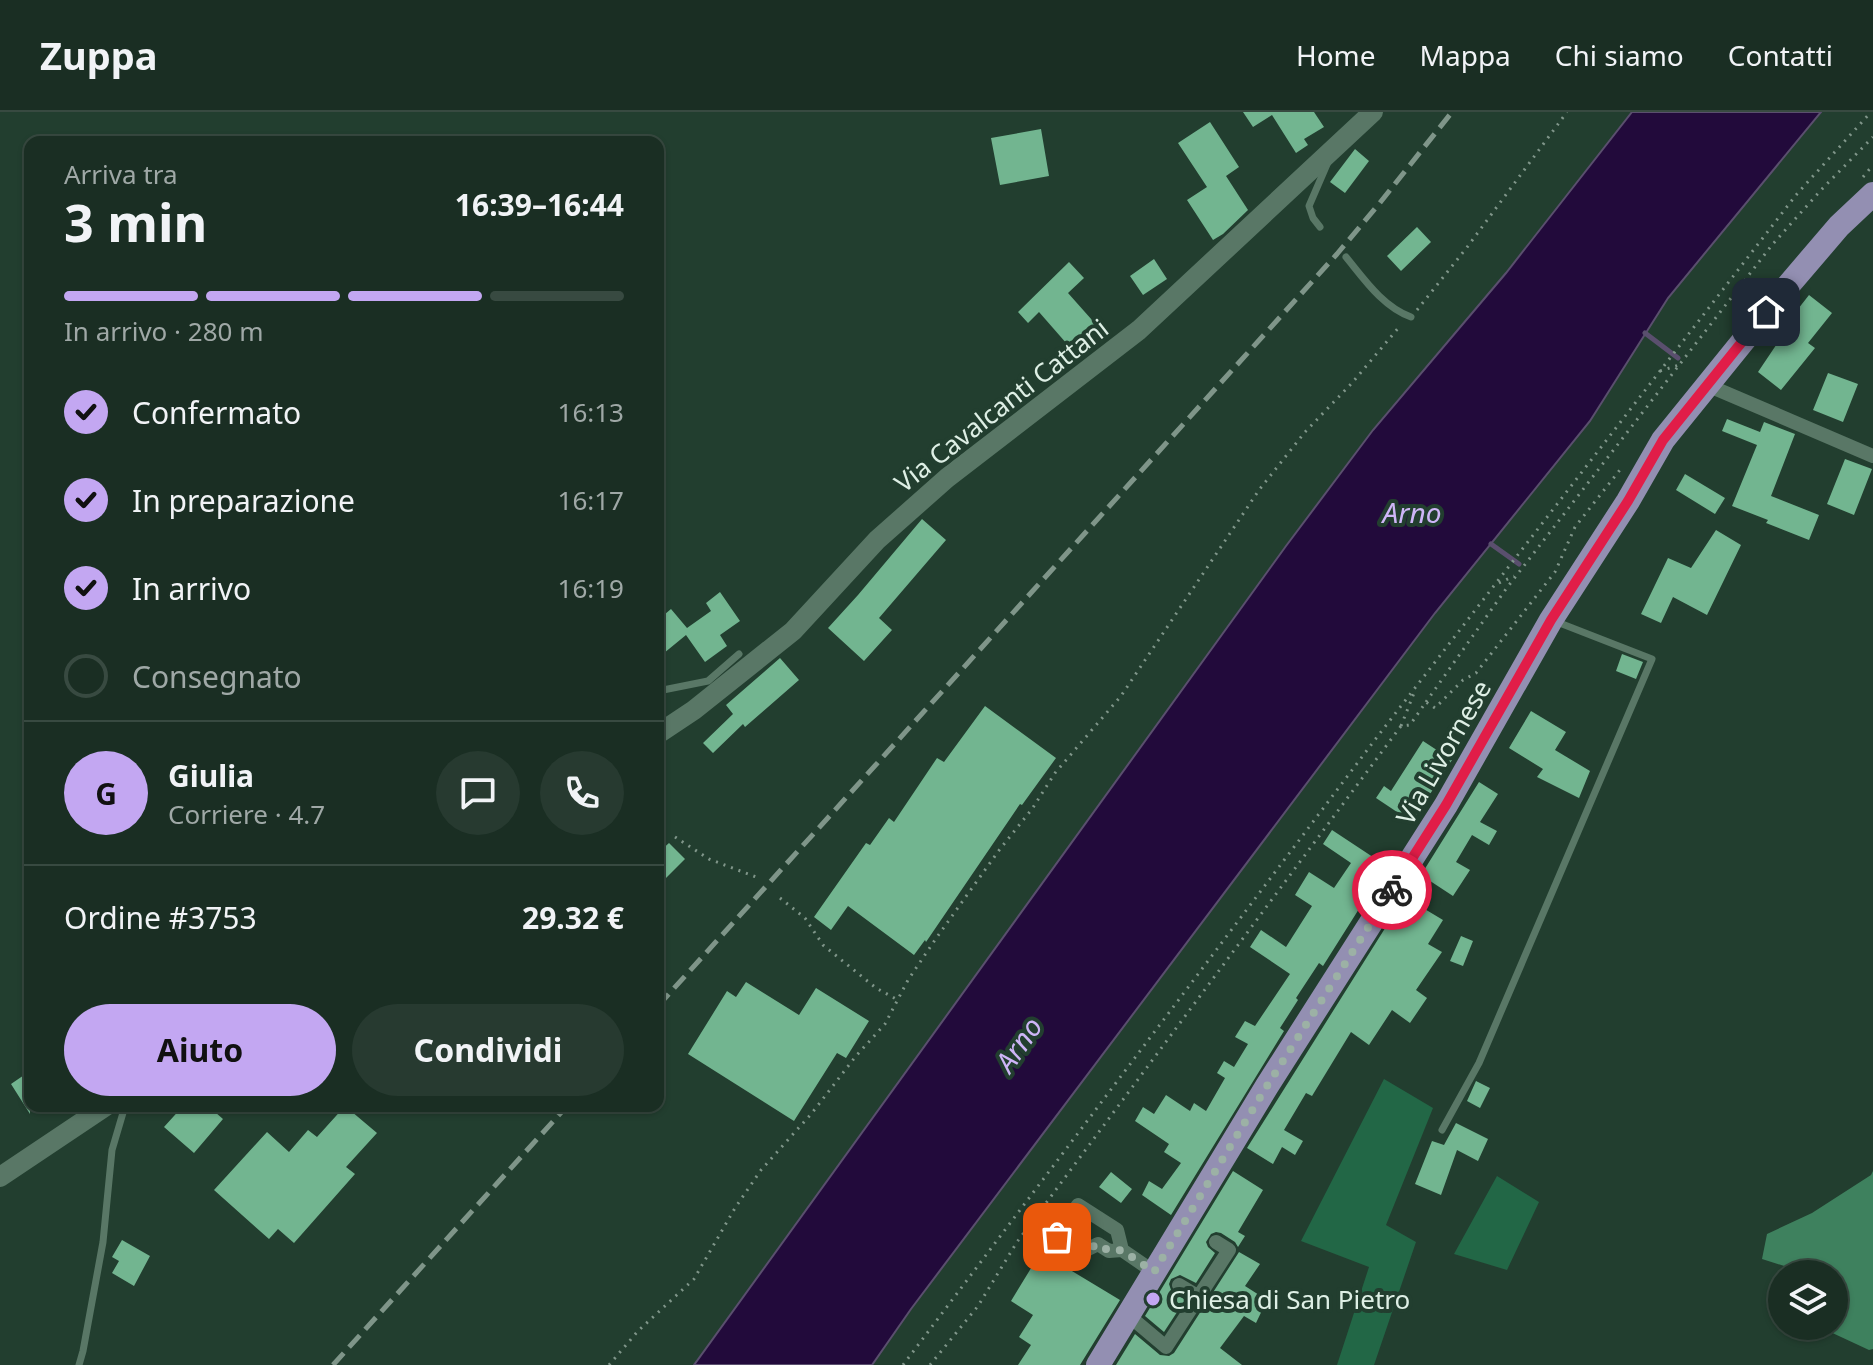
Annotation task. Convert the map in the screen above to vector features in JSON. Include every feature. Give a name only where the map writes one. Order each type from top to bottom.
[{"type":"main road","name":"Via Livornese","points":[[1098,1365],[1267,1086],[1446,805],[1551,620],[1628,501],[1663,440],[1839,226],[1864,189]]},
{"type":"street","name":"Via Cavalcanti Cattani","points":[[664,730],[793,631],[877,540],[947,478],[1139,330],[1373,112]]},
{"type":"street","points":[[1707,385],[1873,456]]},
{"type":"street","points":[[0,1177],[97,1112]]},
{"type":"street","points":[[1122,1250],[1117,1230],[1078,1205],[1057,1237],[1080,1253],[1098,1244],[1109,1251],[1122,1250],[1154,1272]]},
{"type":"street","points":[[1128,1315],[1166,1347],[1229,1250],[1216,1242]]},
{"type":"street","points":[[1179,1285],[1199,1297]]},
{"type":"lane","points":[[1320,227],[1309,206],[1327,167],[1330,152]]},
{"type":"lane","points":[[1346,257],[1384,300],[1400,313],[1411,317]]},
{"type":"lane","points":[[1442,1130],[1479,1063],[1652,659],[1551,620]]},
{"type":"lane","points":[[664,690],[708,681],[739,654]]},
{"type":"lane","points":[[79,1365],[103,1242],[112,1150],[123,1112]]},
{"type":"path","points":[[609,1365],[638,1331],[694,1279],[761,1170],[885,1024],[908,980],[937,937],[1055,773],[1121,696],[1259,490],[1305,432],[1411,317],[1567,112]]},
{"type":"path","points":[[903,1365],[1416,686],[1796,195],[1871,112]]},
{"type":"path","points":[[1401,726],[1410,725],[1517,575],[1772,245],[1873,137]]},
{"type":"path","points":[[1864,189],[1873,165]]},
{"type":"path","points":[[1659,372],[1679,365]]},
{"type":"path","points":[[1426,702],[1435,708],[1463,680],[1476,673],[1555,572],[1575,527],[1623,466]]},
{"type":"path","points":[[1495,584],[1517,575]]},
{"type":"path","points":[[930,1365],[978,1306],[1025,1230],[1401,726],[1416,686]]},
{"type":"path","points":[[675,837],[709,859],[756,877]]},
{"type":"path","points":[[780,898],[805,918],[823,945],[876,988],[898,1000]]},
{"type":"green space","points":[[1384,1079],[1433,1108],[1386,1225],[1416,1242],[1374,1365],[1337,1365],[1369,1267],[1301,1241]]},
{"type":"green space","points":[[1873,1171],[1873,1349],[1869,1350],[1848,1340],[1848,1260],[1762,1259],[1767,1234],[1812,1213]]},
{"type":"green space","points":[[1497,1176],[1539,1202],[1507,1270],[1454,1254]]},
{"type":"water","name":"Arno","points":[[1632,112],[1821,112],[1668,298],[1590,421],[1435,613],[872,1365],[694,1365],[1286,546],[1373,430],[1506,273]]},
{"type":"building","points":[[1243,112],[1314,112],[1324,127],[1304,139],[1308,145],[1296,153],[1272,115],[1253,127]]},
{"type":"building","points":[[1210,122],[1239,167],[1226,176],[1248,210],[1213,240],[1187,200],[1207,187],[1178,143]]},
{"type":"building","points":[[1041,129],[1049,176],[1000,185],[991,138]]},
{"type":"building","points":[[1355,149],[1369,161],[1345,193],[1330,182]]},
{"type":"building","points":[[1417,227],[1431,242],[1401,271],[1387,256]]},
{"type":"building","points":[[1154,259],[1167,279],[1143,295],[1130,276]]},
{"type":"building","points":[[1069,262],[1084,278],[1068,293],[1100,329],[1074,352],[1039,312],[1028,323],[1018,312]]},
{"type":"building","points":[[1809,295],[1832,313],[1808,343],[1815,348],[1781,390],[1758,372]]},
{"type":"building","points":[[1828,373],[1858,384],[1843,422],[1813,410]]},
{"type":"building","points":[[1727,419],[1760,432],[1764,422],[1795,434],[1771,496],[1819,515],[1809,540],[1732,506],[1757,445],[1722,431]]},
{"type":"building","points":[[1845,459],[1872,469],[1854,515],[1827,504]]},
{"type":"building","points":[[1685,474],[1725,498],[1715,514],[1676,490]]},
{"type":"building","points":[[922,519],[946,540],[879,618],[892,630],[864,661],[828,628]]},
{"type":"building","points":[[1716,530],[1741,545],[1707,615],[1673,597],[1661,623],[1641,614],[1668,558],[1691,568]]},
{"type":"building","points":[[720,592],[740,621],[720,635],[727,646],[705,662],[686,635],[664,653],[664,615],[671,609],[687,628],[711,611],[706,603]]},
{"type":"building","points":[[1622,654],[1643,662],[1636,679],[1616,671]]},
{"type":"building","points":[[780,658],[799,680],[745,727],[743,724],[713,753],[703,743],[733,714],[726,705]]},
{"type":"building","points":[[985,706],[1056,758],[914,955],[848,906],[831,930],[814,917],[866,843],[870,845],[889,818],[894,822],[937,758],[944,762]]},
{"type":"building","points":[[1531,711],[1566,732],[1555,750],[1590,771],[1579,798],[1537,777],[1543,769],[1509,748]]},
{"type":"building","points":[[1423,741],[1452,760],[1412,822],[1376,798],[1384,786],[1391,791]]},
{"type":"building","points":[[1479,782],[1498,794],[1480,822],[1497,831],[1489,845],[1472,835],[1456,862],[1470,870],[1453,896],[1421,875]]},
{"type":"building","points":[[1332,830],[1388,867],[1323,966],[1319,963],[1296,998],[1298,1000],[1280,1028],[1284,1031],[1171,1215],[1142,1195],[1149,1181],[1162,1189],[1181,1163],[1164,1152],[1169,1144],[1135,1121],[1143,1107],[1154,1114],[1166,1095],[1190,1111],[1194,1103],[1206,1111],[1225,1078],[1217,1073],[1224,1061],[1234,1067],[1248,1044],[1235,1037],[1245,1021],[1255,1026],[1290,974],[1250,947],[1261,930],[1286,947],[1312,906],[1295,895],[1309,872],[1334,888],[1351,863],[1323,844]]},
{"type":"building","points":[[669,843],[685,859],[664,880],[664,848]]},
{"type":"building","points":[[1418,905],[1443,920],[1428,944],[1442,952],[1416,990],[1427,998],[1410,1023],[1392,1010],[1369,1045],[1351,1032],[1312,1096],[1306,1093],[1284,1130],[1303,1141],[1295,1155],[1282,1147],[1273,1164],[1247,1148],[1399,906],[1412,914]]},
{"type":"building","points":[[1461,936],[1473,941],[1463,966],[1450,961]]},
{"type":"building","points":[[746,982],[799,1015],[816,988],[869,1021],[846,1058],[837,1053],[794,1121],[688,1054],[727,991],[736,997]]},
{"type":"building","points":[[24,1075],[24,1105],[11,1084]]},
{"type":"building","points":[[1476,1081],[1490,1088],[1480,1108],[1467,1101]]},
{"type":"building","points":[[178,1112],[215,1112],[223,1119],[194,1153],[164,1127]]},
{"type":"building","points":[[340,1112],[352,1112],[377,1133],[346,1167],[355,1174],[294,1243],[278,1229],[269,1239],[214,1190],[267,1132],[289,1152],[308,1130],[317,1137]]},
{"type":"building","points":[[1456,1123],[1488,1139],[1478,1161],[1457,1150],[1441,1195],[1415,1184],[1432,1141],[1444,1145]]},
{"type":"building","points":[[1233,1171],[1263,1190],[1238,1232],[1245,1236],[1238,1247],[1221,1233],[1211,1234],[1206,1242],[1215,1253],[1196,1283],[1180,1275],[1171,1279],[1171,1290],[1185,1300],[1164,1332],[1145,1316]]},
{"type":"building","points":[[1111,1172],[1132,1189],[1121,1203],[1099,1187]]},
{"type":"building","points":[[122,1240],[150,1256],[134,1286],[112,1273],[119,1261],[112,1257]]},
{"type":"building","points":[[1239,1252],[1260,1264],[1245,1286],[1267,1300],[1256,1323],[1244,1316],[1220,1348],[1242,1365],[1116,1365],[1135,1334],[1160,1355],[1174,1353]]},
{"type":"building","points":[[1052,1259],[1120,1300],[1080,1365],[1018,1365],[1031,1345],[1019,1337],[1033,1315],[1011,1301],[1036,1260],[1047,1267]]},
{"type":"waterway","points":[[1645,333],[1678,358]]},
{"type":"waterway","points":[[1491,544],[1519,564]]},
{"type":"railway","points":[[664,999],[1337,254],[1452,112]]},
{"type":"railway","points":[[333,1365],[562,1112]]},
{"type":"way so far","points":[[1057,1237],[1080,1253],[1098,1244],[1109,1251],[1122,1250],[1154,1272],[1267,1086],[1392,890]]},
{"type":"place","name":"Chiesa di San Pietro","points":[[1153,1299]]},
{"type":"route","points":[[1392,890],[1478,751],[1551,620],[1628,501],[1663,440],[1766,312]]}]
